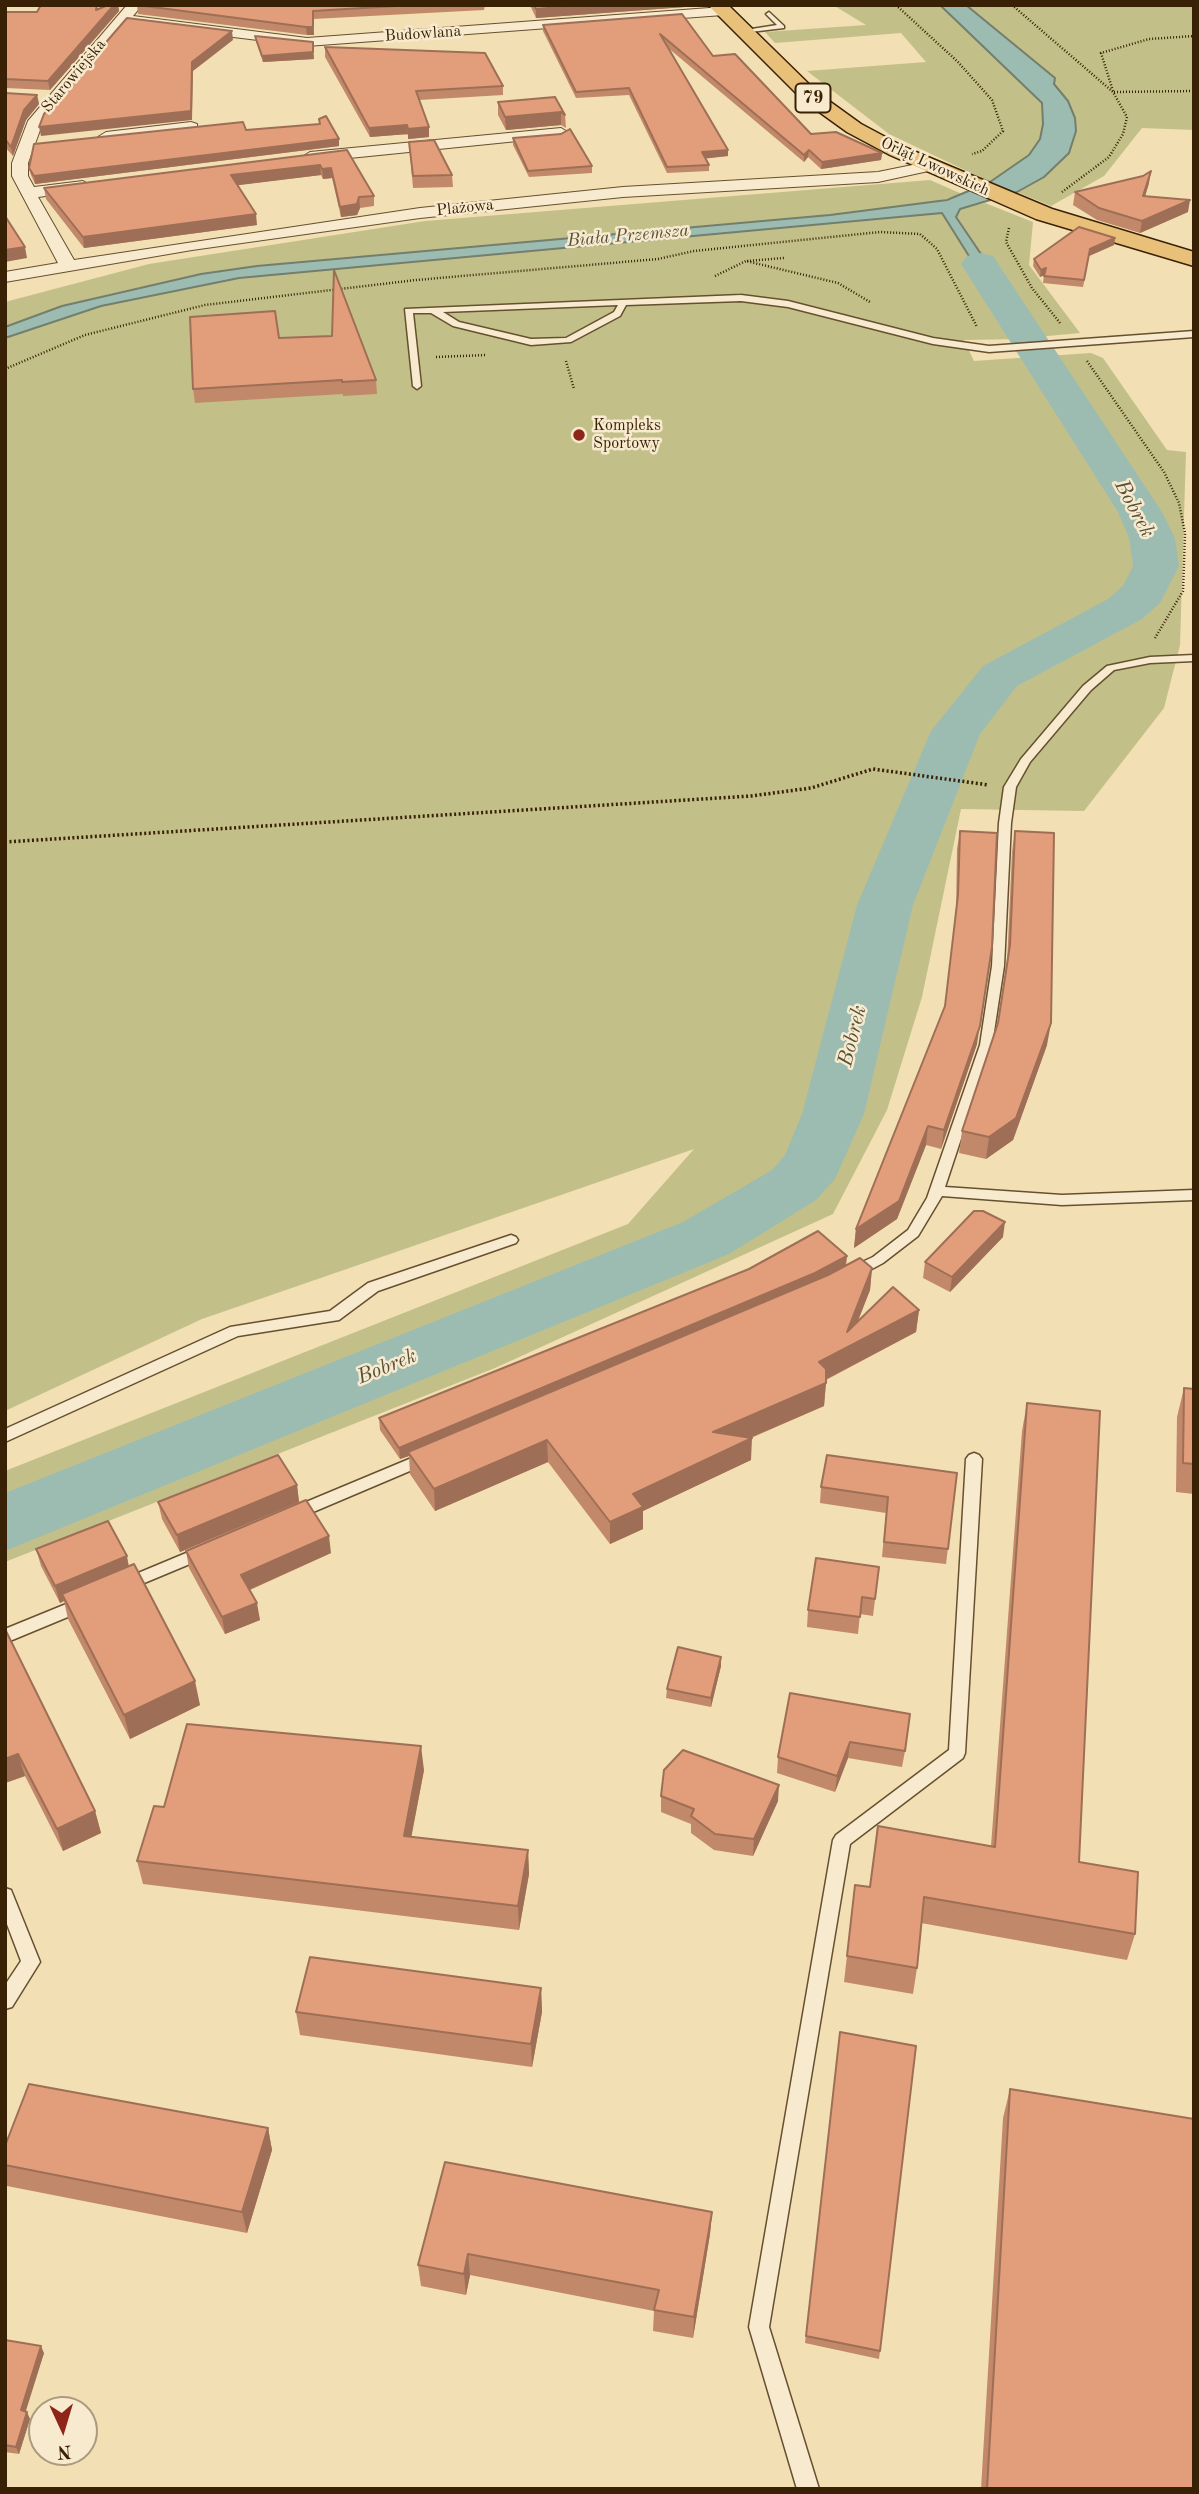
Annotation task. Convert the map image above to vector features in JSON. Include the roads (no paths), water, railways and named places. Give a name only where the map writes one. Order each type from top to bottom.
[{"type":"main road","name":"Orląt Lwowskich","points":[[720,8],[788,77],[826,109],[927,167],[1049,206],[1194,258]]},
{"type":"street","name":"Starowiejska","points":[[69,267],[20,176],[26,145],[36,121],[53,98],[135,5]]},
{"type":"street","name":"Budowlana","points":[[123,19],[307,42],[720,8]]},
{"type":"street","points":[[29,96],[53,98]]},
{"type":"street","points":[[96,138],[191,127]]},
{"type":"street","points":[[297,159],[561,133]]},
{"type":"street","points":[[26,145],[45,144]]},
{"type":"street","name":"Plażowa","points":[[5,278],[204,243],[447,210],[623,192],[878,177],[927,167]]},
{"type":"street","points":[[28,193],[95,184]]},
{"type":"lane","points":[[742,31],[782,27],[769,14]]},
{"type":"lane","points":[[417,386],[408,311],[708,298],[767,300],[933,341],[989,349],[1194,334]]},
{"type":"lane","points":[[433,310],[456,324],[531,342],[568,340],[617,314],[623,303]]},
{"type":"lane","points":[[843,1278],[878,1260],[912,1233],[936,1191],[986,1045],[998,966],[1005,823],[1010,787],[1025,761],[1087,688],[1111,668],[1150,660],[1194,659]]},
{"type":"lane","points":[[936,1191],[1062,1200],[1194,1195]]},
{"type":"lane","points":[[5,1436],[234,1331],[334,1316],[373,1287],[511,1240]]},
{"type":"lane","points":[[274,1522],[439,1452]]},
{"type":"lane","points":[[808,2489],[759,2327],[842,1840],[957,1753],[974,1459]]},
{"type":"lane","points":[[5,1636],[223,1543]]},
{"type":"lane","points":[[5,1896],[31,1962],[5,2001]]},
{"type":"water","name":"Biała Przemsza","points":[[940,5],[966,5],[1055,78],[1054,84],[1068,101],[1075,118],[1076,131],[1069,153],[1044,177],[1017,192],[960,209],[956,217],[1037,337],[1021,339],[942,213],[239,278],[101,306],[5,338],[5,327],[62,306],[201,274],[257,266],[830,215],[947,200],[990,182],[1029,155],[1040,139],[1043,124],[1042,103]]},
{"type":"waterway","name":"Bobrek","points":[[5,1523],[706,1238],[794,1185],[813,1164],[833,1114],[885,905],[956,731],[1000,676],[1125,609],[1143,593],[1156,566],[1152,538],[1140,512],[980,264]]},
{"type":"place","name":"Kompleks Sportowy","points":[[579,435]]}]
